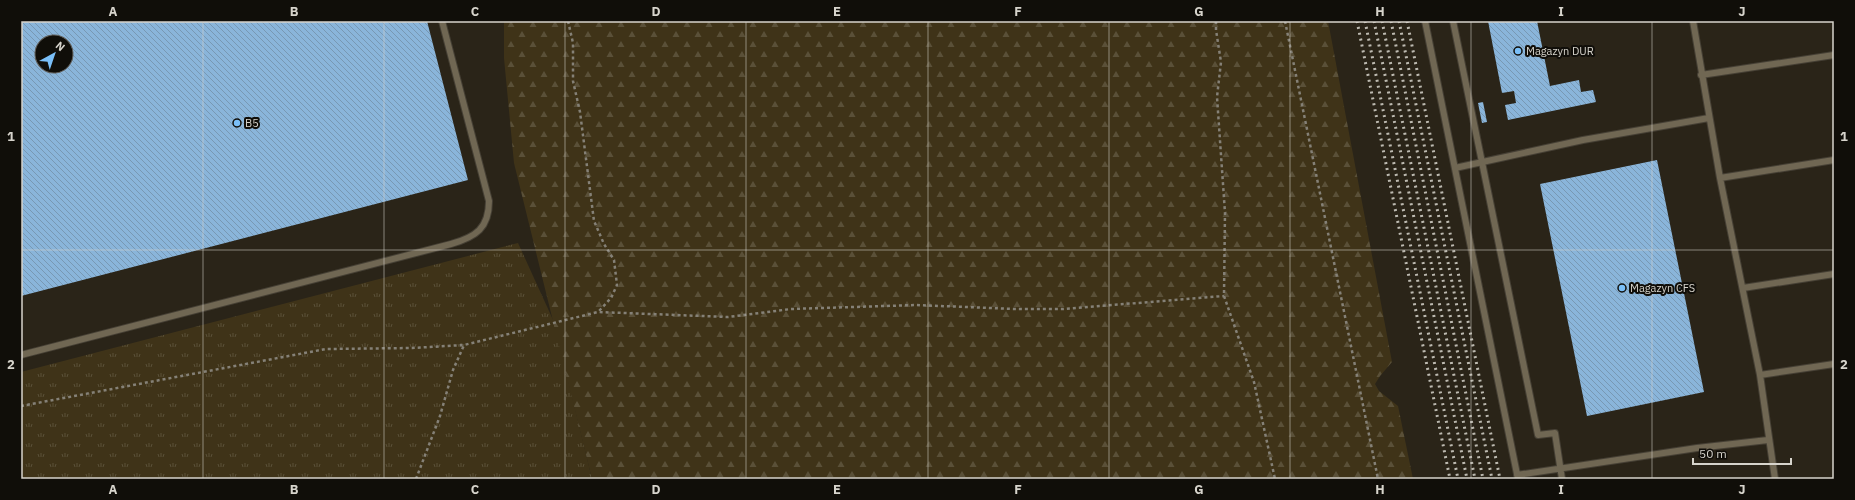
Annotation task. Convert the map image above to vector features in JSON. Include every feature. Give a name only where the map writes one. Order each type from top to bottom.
[{"type":"lane","points":[[21,355],[451,244],[464,240],[476,233],[484,225],[489,214],[489,201],[442,21]]},
{"type":"lane","points":[[1425,21],[1518,477],[1560,468],[1697,448],[1768,440]]},
{"type":"lane","points":[[1453,21],[1538,436],[1556,433],[1562,479]]},
{"type":"lane","points":[[1693,21],[1701,75],[1720,178],[1760,375],[1768,440],[1775,479]]},
{"type":"lane","points":[[1701,75],[1834,55]]},
{"type":"lane","points":[[1455,168],[1583,140],[1709,118]]},
{"type":"lane","points":[[1720,178],[1834,160]]},
{"type":"lane","points":[[1743,288],[1834,274]]},
{"type":"lane","points":[[1760,375],[1834,364]]},
{"type":"path","points":[[568,21],[573,43],[573,81],[580,112],[594,221],[604,244],[614,260],[617,285],[611,298],[598,312]]},
{"type":"path","points":[[1216,21],[1221,62],[1217,97],[1225,213],[1224,296],[1254,382],[1275,479]]},
{"type":"path","points":[[1285,21],[1378,479]]},
{"type":"path","points":[[21,406],[326,349],[412,348],[464,344],[598,312],[728,316],[791,310],[916,305],[1015,309],[1063,309],[1224,296]]},
{"type":"path","points":[[416,479],[440,416],[453,370],[464,344]]},
{"type":"green space","points":[[504,21],[1328,21],[1392,362],[1375,384],[1379,391],[1398,406],[1413,479],[592,479],[514,163],[504,58]]},
{"type":"green space","points":[[518,243],[554,322],[592,479],[21,479],[21,372]]},
{"type":"building","name":"B5","points":[[21,21],[427,21],[468,180],[21,296]]},
{"type":"building","name":"Magazyn DUR","points":[[1488,21],[1537,21],[1550,86],[1579,80],[1581,92],[1593,90],[1596,102],[1508,120],[1505,105],[1516,103],[1514,91],[1502,93]]},
{"type":"building","points":[[1483,102],[1487,122],[1482,123],[1478,103]]},
{"type":"building","name":"Magazyn CFS","points":[[1657,160],[1704,392],[1587,416],[1540,184]]},
{"type":"railway","points":[[1357,21],[1450,479]]},
{"type":"railway","points":[[1365,21],[1458,479]]},
{"type":"railway","points":[[1374,21],[1467,479]]},
{"type":"railway","points":[[1382,21],[1475,479]]},
{"type":"railway","points":[[1391,21],[1483,479]]},
{"type":"railway","points":[[1399,21],[1492,479]]},
{"type":"railway","points":[[1407,21],[1500,479]]},
{"type":"place","name":"Magazyn DUR","points":[[1518,51]]},
{"type":"place","name":"B5","points":[[237,123]]},
{"type":"place","name":"Magazyn CFS","points":[[1622,288]]}]
